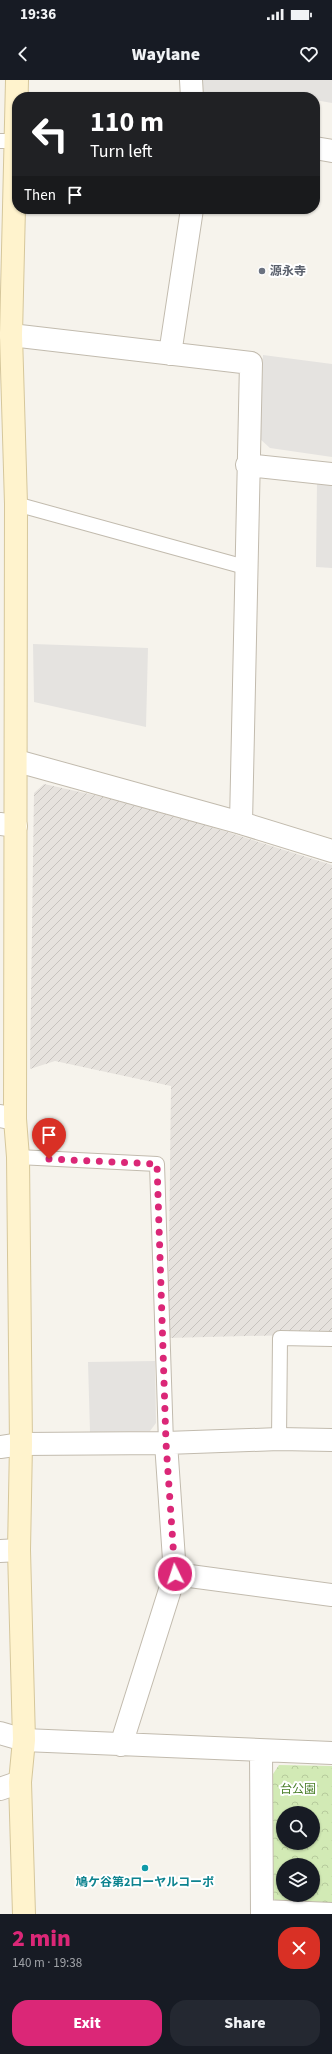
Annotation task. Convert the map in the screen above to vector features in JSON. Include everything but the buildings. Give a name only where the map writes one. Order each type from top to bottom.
[{"type":"street","points":[[15,92],[17,80]]},
{"type":"street","points":[[191,80],[192,92]]},
{"type":"street","points":[[12,110],[7,141],[11,335],[7,461],[16,504],[17,760],[8,825],[7,1118],[18,1157],[21,1444],[9,1550],[24,1740],[20,1782],[24,1914]]},
{"type":"street","points":[[320,149],[332,151]]},
{"type":"street","points":[[170,354],[191,214]]},
{"type":"street","points":[[11,335],[251,363],[247,465],[241,823]]},
{"type":"street","points":[[247,465],[332,474]]},
{"type":"street","points":[[17,760],[241,823],[332,851]]},
{"type":"street","points":[[0,1447],[21,1444],[166,1443],[279,1439],[332,1440]]},
{"type":"street","points":[[121,1745],[175,1574],[166,1443]]},
{"type":"street","points":[[175,1574],[332,1595]]},
{"type":"street","points":[[0,1733],[24,1740],[261,1752],[332,1753]]},
{"type":"street","points":[[261,1752],[262,1913],[332,1914]]},
{"type":"street","points":[[0,1789],[20,1782]]},
{"type":"lane","points":[[16,504],[246,567]]},
{"type":"lane","points":[[18,1157],[157,1164],[166,1443]]},
{"type":"lane","points":[[279,1439],[280,1338],[332,1339]]},
{"type":"shaded area","points":[[200,80],[332,80],[332,103],[320,101],[320,92],[201,92]]},
{"type":"shaded area","points":[[263,355],[332,364],[332,457],[270,448],[260,439]]},
{"type":"shaded area","points":[[317,482],[332,484],[332,568],[316,567]]},
{"type":"shaded area","points":[[33,644],[148,648],[146,727],[34,702]]},
{"type":"shaded area","points":[[44,784],[148,807],[332,865],[332,1334],[168,1338],[171,1086],[55,1061],[30,1069],[34,793]]},
{"type":"shaded area","points":[[155,1361],[156,1423],[150,1431],[90,1432],[88,1362]]},
{"type":"green space","name":"台公園","points":[[279,1765],[332,1766],[332,1905],[277,1902],[320,1902],[320,1858],[276,1858],[276,1901],[273,1898],[273,1774]]},
{"type":"place","name":"源永寺","points":[[262,271]]},
{"type":"place","name":"鳩ケ谷第2ローヤルコーポ","points":[[145,1868]]},
{"type":"route","points":[[49,1159],[157,1164],[166,1443],[175,1574]]}]
